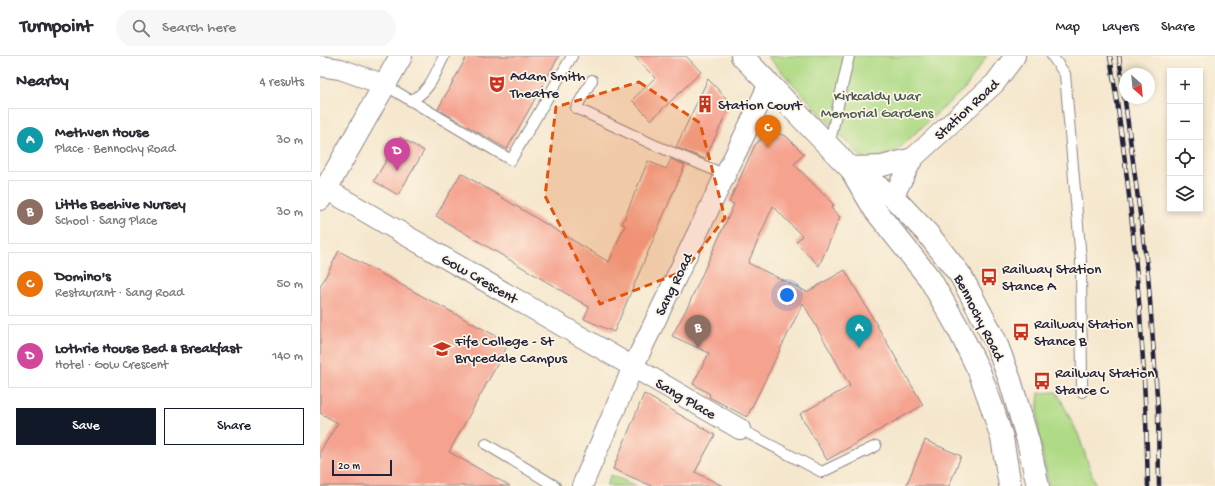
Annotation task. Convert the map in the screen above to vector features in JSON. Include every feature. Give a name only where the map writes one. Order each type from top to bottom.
[{"type":"main road","points":[[323,194],[401,56]]},
{"type":"main road","name":"Bennochy Road","points":[[742,56],[849,167],[893,197],[933,240],[961,276],[995,340],[1010,380],[1028,441],[1038,486]]},
{"type":"main road","name":"Bennochy Road","points":[[849,167],[875,210],[930,279],[958,328],[979,371],[992,407],[1002,438],[1010,486]]},
{"type":"street","name":"Station Road","points":[[893,197],[913,158],[995,83],[1015,56]]},
{"type":"street","points":[[320,66],[340,69],[385,85]]},
{"type":"street","name":"Sang Road","points":[[582,486],[633,367],[769,84]]},
{"type":"street","name":"Station Road","points":[[849,167],[882,166],[913,158]]},
{"type":"street","name":"Gow Crescent","points":[[323,194],[633,367]]},
{"type":"street","name":"Sang Place","points":[[633,367],[740,429]]},
{"type":"lane","points":[[410,100],[419,97],[426,90],[444,56]]},
{"type":"lane","points":[[385,85],[511,160],[572,56]]},
{"type":"lane","points":[[829,146],[849,56]]},
{"type":"lane","points":[[1052,56],[1065,74],[1081,260],[1082,392]]},
{"type":"lane","points":[[592,80],[576,108],[652,144],[726,175]]},
{"type":"lane","points":[[740,429],[822,472],[876,446]]},
{"type":"lane","points":[[486,444],[555,486]]},
{"type":"highlighted area","points":[[639,82],[700,123],[725,218],[684,271],[600,304],[545,196],[556,107]]},
{"type":"green space","name":"Kirkcaldy War Memorial Gardens","points":[[767,56],[987,56],[966,87],[895,152],[865,161]]},
{"type":"green space","points":[[1057,392],[1078,434],[1096,486],[1049,486],[1039,428],[1039,393]]},
{"type":"green space","points":[[611,475],[637,486],[606,486]]},
{"type":"building","name":"Adam Smith Theatre","points":[[467,56],[559,56],[507,149],[438,109]]},
{"type":"building","points":[[634,56],[686,56],[701,72],[651,120],[632,100],[655,78]]},
{"type":"building","points":[[708,79],[727,99],[729,108],[705,159],[676,147]]},
{"type":"building","points":[[780,134],[786,136],[804,154],[794,164],[834,205],[831,208],[840,217],[819,266],[796,242],[802,236],[773,206],[748,263],[807,292],[845,270],[923,405],[827,460],[800,414],[850,386],[803,303],[747,417],[709,397],[710,394],[693,384],[709,353],[672,336],[688,306],[734,204],[729,202],[755,145],[763,137]]},
{"type":"building","points":[[400,137],[424,151],[398,195],[374,181]]},
{"type":"building","points":[[671,159],[685,165],[614,332],[584,319],[589,307],[436,216],[461,173],[609,262],[625,225],[622,224],[648,161],[666,169]]},
{"type":"building","points":[[339,251],[509,343],[449,452],[510,486],[320,486],[320,452],[338,423],[320,413],[320,287]]},
{"type":"building","points":[[644,394],[715,435],[695,472],[723,486],[652,486],[613,469]]},
{"type":"building","points":[[925,440],[961,456],[949,486],[906,486]]},
{"type":"railway","points":[[1110,56],[1125,163],[1141,325],[1148,486]]},
{"type":"railway","points":[[1119,56],[1148,274],[1158,409],[1159,486]]},
{"type":"place","name":"Adam Smith Theatre","points":[[497,84]]},
{"type":"place","name":"Station Court","points":[[705,104]]},
{"type":"place","name":"Domino's","points":[[768,148]]},
{"type":"place","name":"Lothrie House Bed & Breakfast","points":[[397,171]]},
{"type":"place","name":"Railway Station Stance A","points":[[989,277]]},
{"type":"place","name":"Railway Station Stance B","points":[[1021,332]]},
{"type":"place","name":"Little Beehive Nursey","points":[[698,348]]},
{"type":"place","name":"Methven House","points":[[859,348]]},
{"type":"place","name":"Fife College - St Brycedale Campus","points":[[442,349]]},
{"type":"place","name":"Railway Station Stance C","points":[[1042,381]]}]
